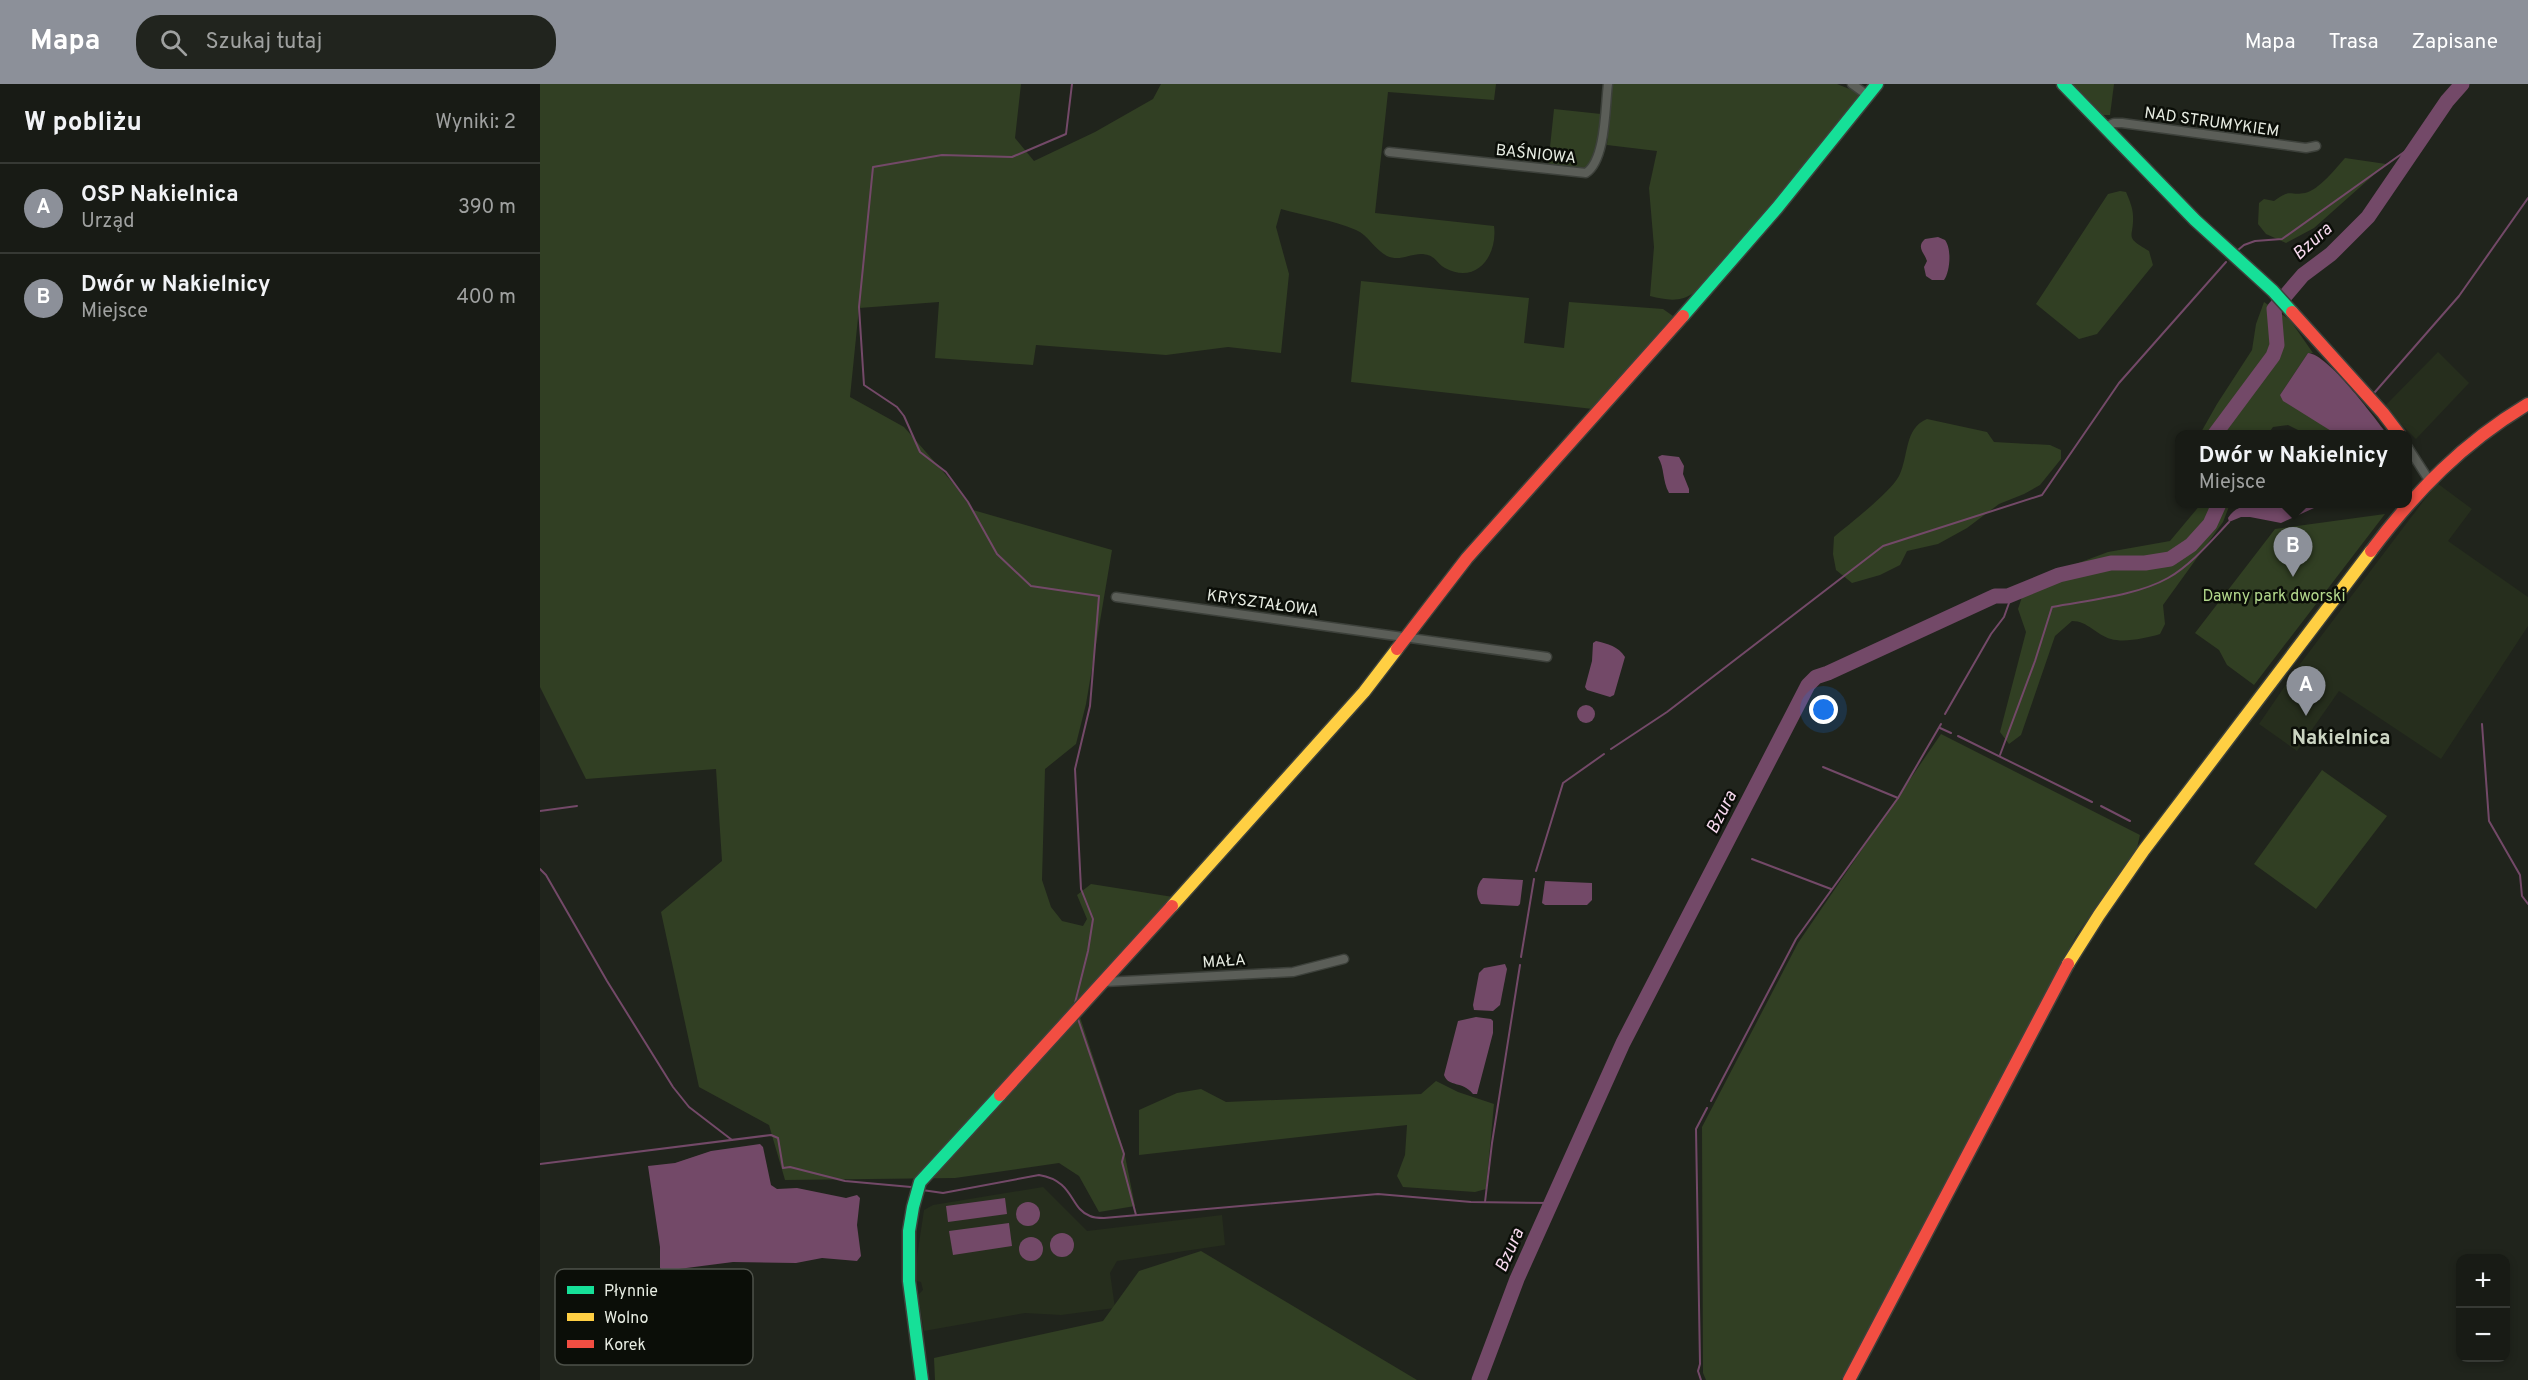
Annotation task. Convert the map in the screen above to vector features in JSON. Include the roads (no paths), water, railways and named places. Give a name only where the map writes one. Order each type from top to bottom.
[{"type":"street","name":"BAŚNIOWA","points":[[1389,152],[1586,173],[1592,169],[1600,148],[1608,84]]},
{"type":"street","points":[[1852,84],[1867,95]]},
{"type":"street","points":[[922,1380],[907,1274],[912,1213],[920,1182],[1106,982],[1356,701],[1467,558],[1777,208],[1877,84]]},
{"type":"street","points":[[2063,84],[2195,220],[2273,291],[2383,413],[2395,430]]},
{"type":"street","name":"NAD STRUMYKIEM","points":[[2105,127],[2114,123],[2122,123],[2187,134],[2306,148],[2316,146]]},
{"type":"street","points":[[2412,502],[2430,480],[2499,422],[2528,404]]},
{"type":"street","points":[[2412,453],[2430,480]]},
{"type":"street","points":[[1849,1380],[2089,928],[2145,848],[2273,678],[2407,508]]},
{"type":"street","name":"KRYSZTAŁOWA","points":[[1116,597],[1547,657]]},
{"type":"street","name":"MAŁA","points":[[1106,982],[1293,972],[1344,959]]},
{"type":"waterway","points":[[1072,84],[1066,134],[1012,157],[942,155],[873,167],[859,307],[864,385],[897,407],[904,416],[920,452],[946,472],[968,502],[997,554],[1031,586],[1099,596],[1090,706],[1075,769],[1081,889],[1093,919],[1088,951],[1074,1007]]},
{"type":"waterway","name":"Bzura","points":[[2218,430],[2273,356],[2277,345],[2274,309],[2303,275],[2331,254],[2368,217],[2447,101],[2462,84]]},
{"type":"waterway","points":[[2238,250],[2255,241],[2282,239],[2407,150],[2415,148]]},
{"type":"waterway","points":[[2375,392],[2459,296],[2528,198]]},
{"type":"waterway","points":[[1611,749],[1667,712],[1883,546],[2042,495],[2119,383],[2226,262]]},
{"type":"waterway","name":"Bzura","points":[[1479,1380],[1517,1279],[1623,1043],[1808,685],[1816,677],[1995,596],[2008,596],[2059,575],[2111,563],[2145,563],[2170,559],[2191,545],[2210,524],[2217,508]]},
{"type":"waterway","points":[[2000,755],[2035,661],[2052,607],[2112,597],[2168,578],[2185,566],[2229,522]]},
{"type":"waterway","points":[[1945,714],[1991,634],[2004,617],[2009,603],[2008,596]]},
{"type":"waterway","points":[[1711,1101],[1796,939],[1898,798],[1941,724]]},
{"type":"waterway","points":[[2482,724],[2489,821],[2520,875],[2522,896],[2528,904]]},
{"type":"waterway","points":[[1940,728],[1951,733]]},
{"type":"waterway","points":[[1958,736],[2092,802]]},
{"type":"waterway","points":[[1536,871],[1563,783],[1604,754]]},
{"type":"waterway","points":[[1823,767],[1898,798]]},
{"type":"waterway","points":[[540,811],[577,806]]},
{"type":"waterway","points":[[2101,806],[2130,821]]},
{"type":"waterway","points":[[1752,859],[1831,889]]},
{"type":"waterway","points":[[540,869],[546,875],[607,981],[673,1087],[689,1107],[732,1140]]},
{"type":"waterway","points":[[1521,957],[1534,879]]},
{"type":"waterway","points":[[1485,1202],[1520,965]]},
{"type":"waterway","points":[[1078,1019],[1124,1154],[1122,1162],[1136,1215]]},
{"type":"waterway","points":[[1701,1380],[1698,1371],[1700,1364],[1696,1129],[1707,1108]]},
{"type":"waterway","points":[[540,1164],[771,1135],[778,1138],[783,1168],[790,1167],[845,1181],[911,1187]]},
{"type":"waterway","points":[[922,1190],[943,1193],[1039,1175],[1051,1178],[1065,1188],[1083,1212],[1092,1217],[1101,1218],[1378,1194],[1471,1202],[1553,1203]]},
{"type":"place","name":"Dwór w Nakielnicy","points":[[2293,577]]},
{"type":"place","name":"OSP Nakielnica","points":[[2306,716]]},
{"type":"district","name":"Nakielnica","points":[[2341,737]]},
{"type":"park label","name":"Dawny park dworski","points":[[2274,595]]}]
